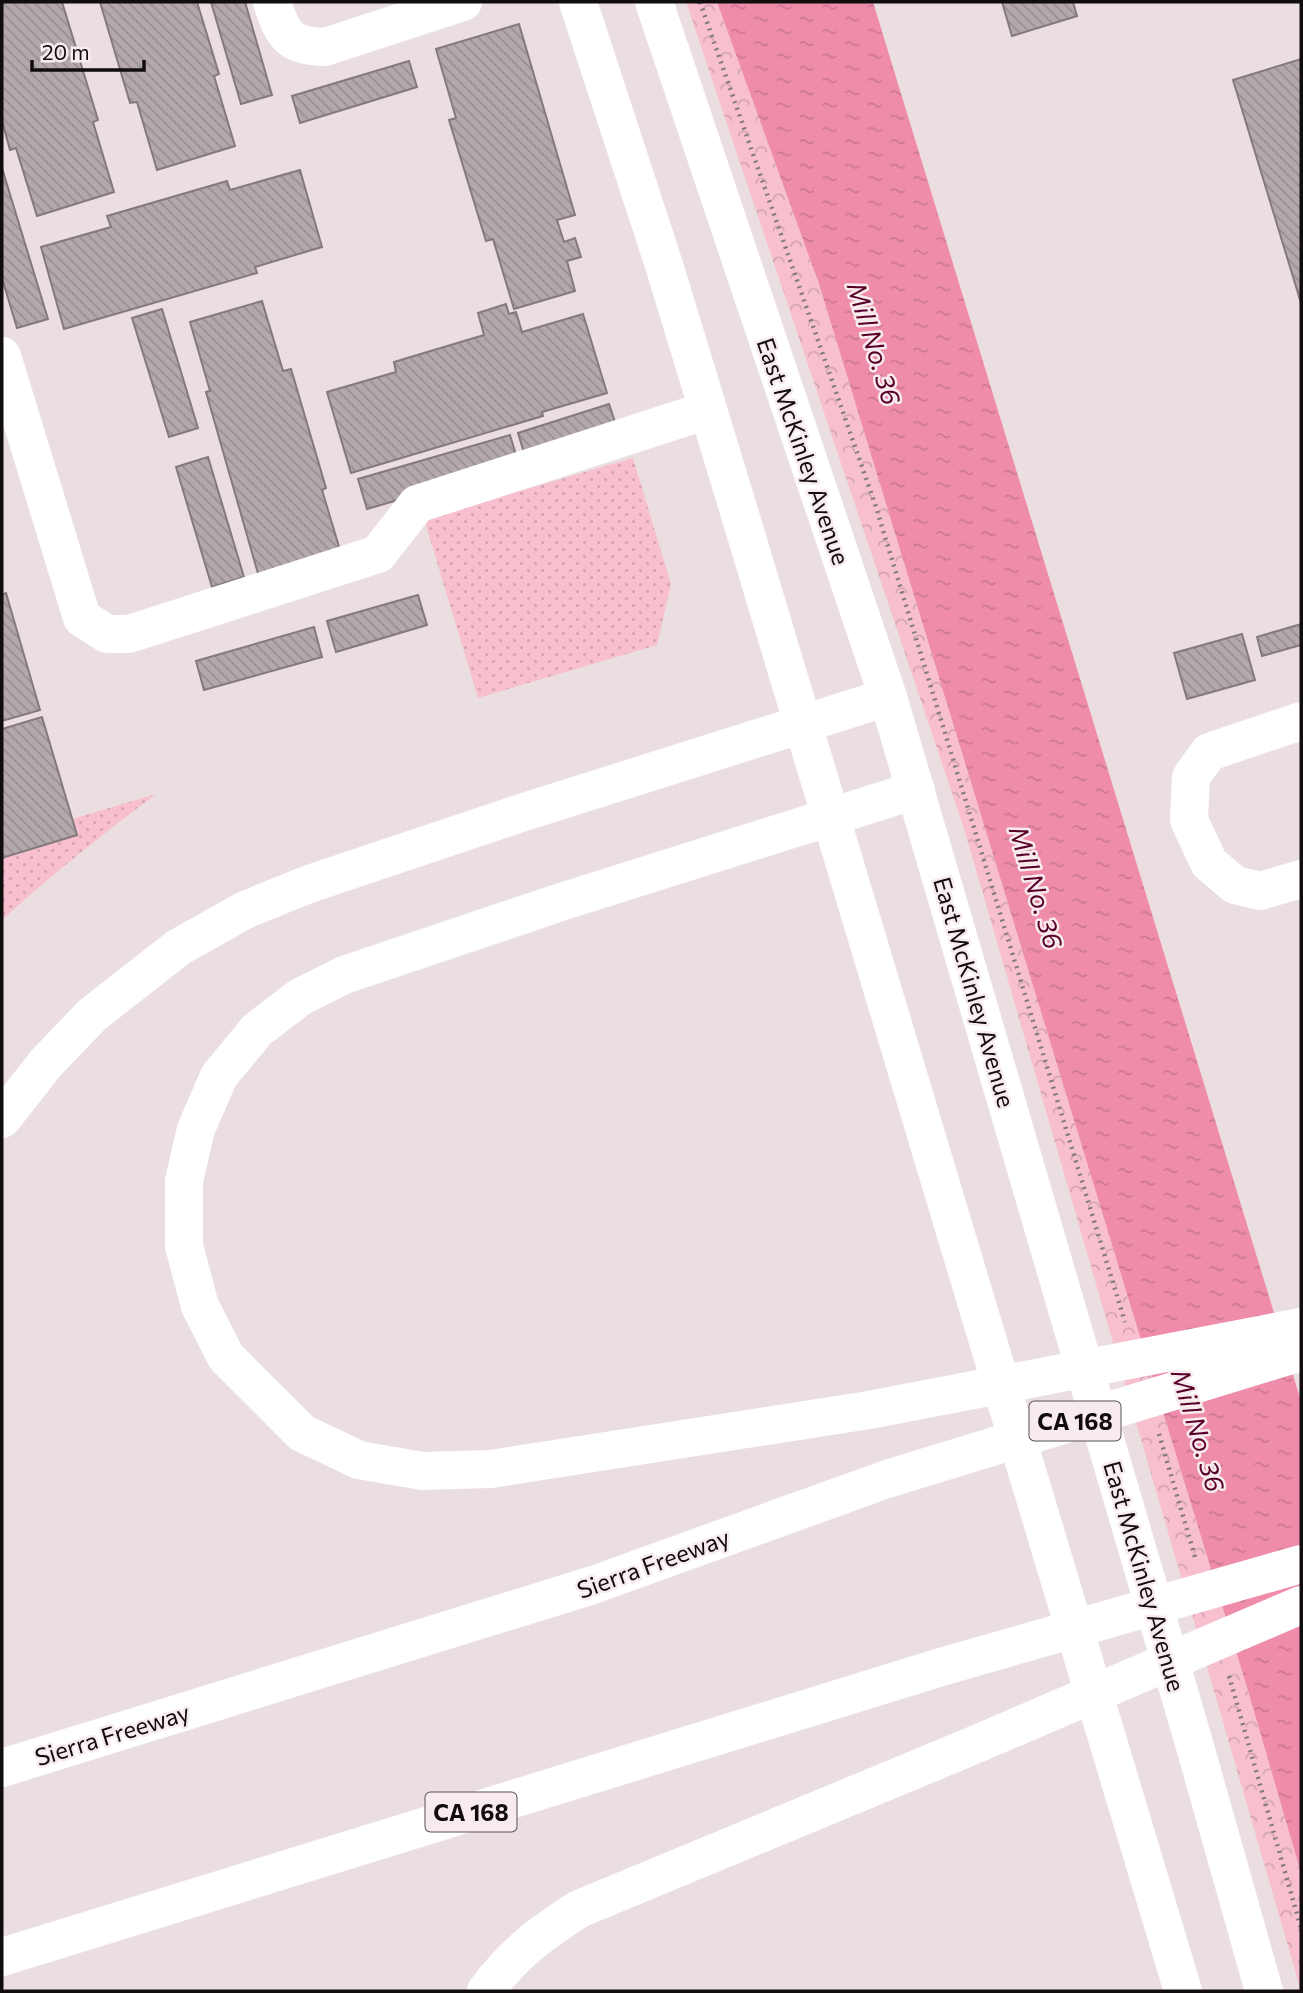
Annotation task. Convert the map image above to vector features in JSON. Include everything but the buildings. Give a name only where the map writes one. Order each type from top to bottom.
[{"type":"main road","points":[[272,2],[279,25],[290,39],[305,47],[325,47],[463,2]]},
{"type":"main road","points":[[578,2],[660,252],[1183,1991]]},
{"type":"main road","name":"East McKinley Avenue","points":[[654,2],[888,697],[1264,1991]]},
{"type":"main road","points":[[2,356],[82,618],[107,634],[129,635],[378,554],[417,504],[708,410]]},
{"type":"main road","points":[[2,1119],[46,1063],[92,1015],[179,947],[245,910],[309,884],[508,817],[888,697]]},
{"type":"main road","points":[[1301,721],[1209,752],[1191,777],[1189,820],[1209,863],[1235,885],[1260,891],[1301,879]]},
{"type":"main road","points":[[916,790],[564,901],[357,970],[300,996],[257,1030],[219,1076],[196,1129],[184,1181],[184,1246],[200,1306],[226,1357],[302,1433],[359,1460],[422,1471],[491,1469],[1258,1350],[1301,1327]]},
{"type":"main road","name":"Sierra Freeway","points":[[2,1768],[593,1586],[887,1479],[1258,1350],[1301,1352]]},
{"type":"main road","name":"CA 168","points":[[2,1957],[941,1667],[1301,1564]]},
{"type":"main road","points":[[486,1991],[537,1936],[579,1909],[967,1748],[1301,1605]]},
{"type":"path","points":[[700,2],[875,504],[1126,1326]]},
{"type":"path","points":[[1158,1432],[1197,1565]]},
{"type":"path","points":[[1228,1673],[1301,1928]]},
{"type":"green space","points":[[686,2],[717,2],[819,284],[1249,1694],[1301,1873],[1301,1991],[965,832]]},
{"type":"green space","points":[[633,458],[671,584],[657,645],[478,698],[424,519]]},
{"type":"green space","points":[[156,794],[78,855],[2,920],[2,840]]},
{"type":"water","name":"Mill No. 36","points":[[717,2],[873,2],[1301,1401],[1301,1873],[1249,1694],[819,284]]}]
